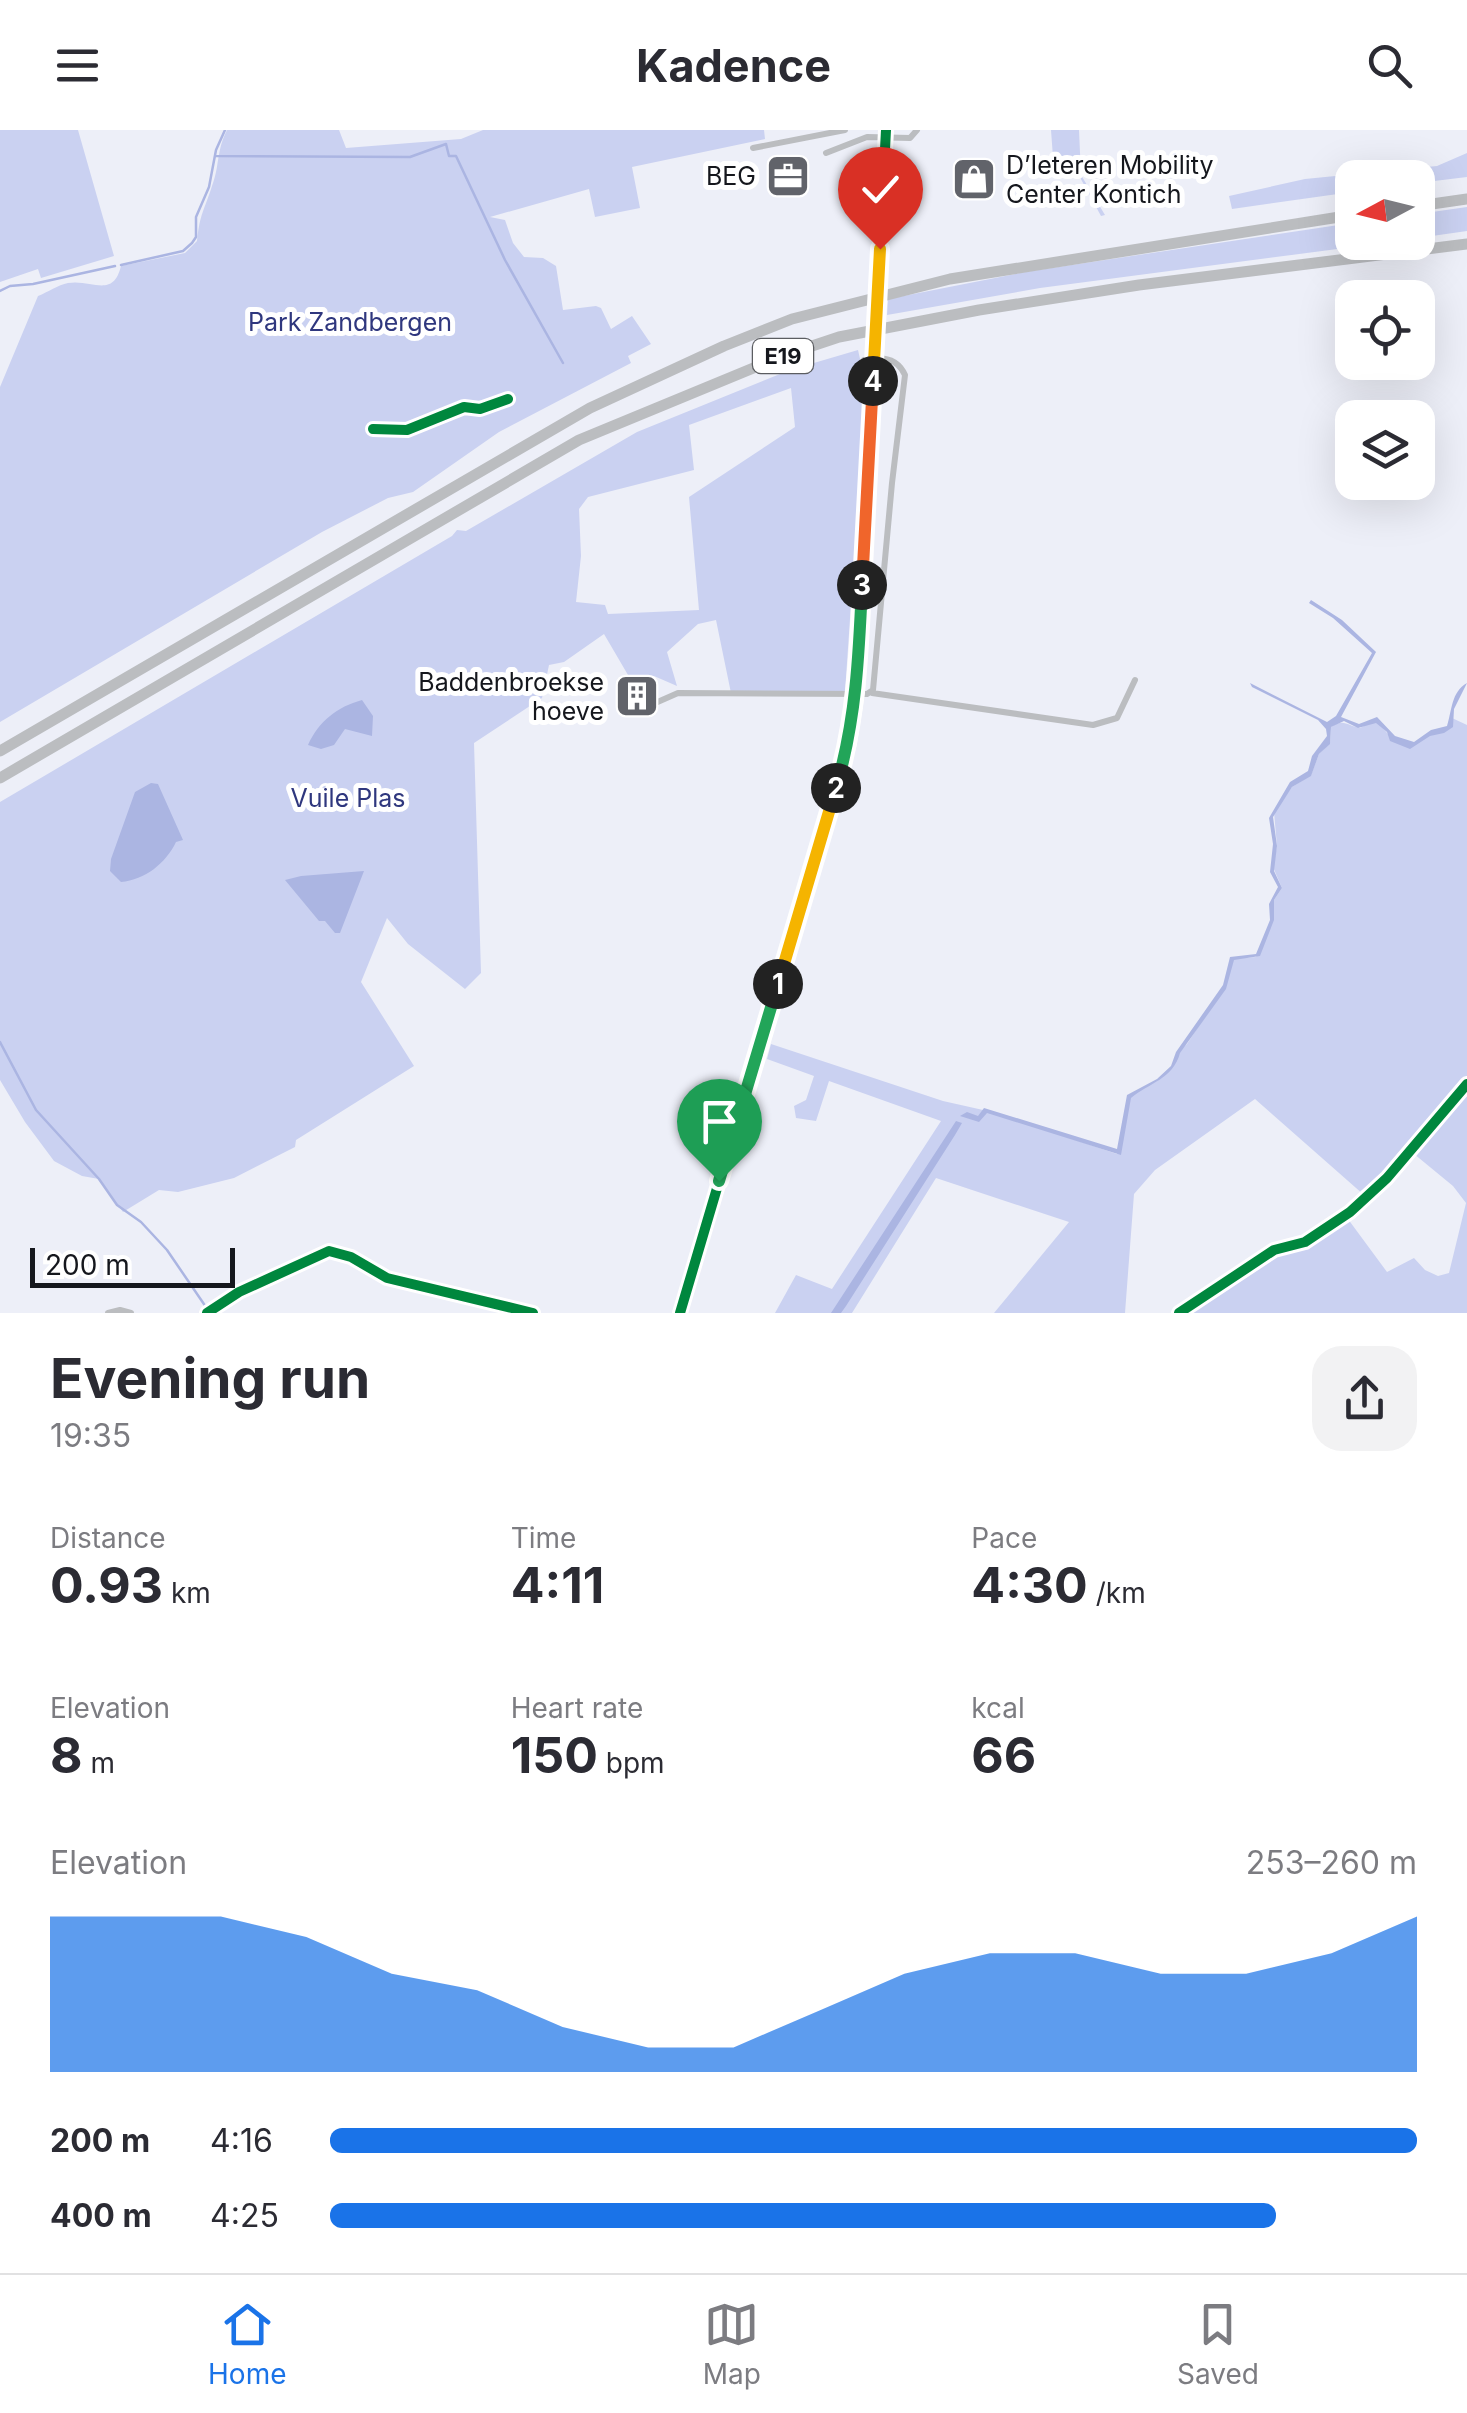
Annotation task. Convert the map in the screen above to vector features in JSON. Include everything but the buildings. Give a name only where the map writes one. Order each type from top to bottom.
[{"type":"highway","points":[[1435,204],[1467,199]]},
{"type":"highway","name":"E19","points":[[0,752],[590,408],[741,339],[792,319],[950,279],[1335,218]]},
{"type":"highway","name":"E19","points":[[0,778],[580,440],[785,355],[839,337],[979,310],[1139,285],[1467,244]]},
{"type":"street","points":[[753,148],[845,130]]},
{"type":"street","points":[[826,154],[868,137],[886,133],[910,138],[918,130]]},
{"type":"street","points":[[680,1313],[849,742],[857,692],[886,133]]},
{"type":"street","points":[[864,360],[886,358],[896,362],[906,375],[870,693]]},
{"type":"street","points":[[653,704],[678,693],[857,692],[1094,725],[1117,718],[1134,680]]},
{"type":"street","points":[[1179,1313],[1274,1250],[1298,1246],[1346,1215],[1410,1151]]},
{"type":"street","points":[[208,1312],[239,1292],[329,1251],[351,1257],[386,1278],[533,1313]]},
{"type":"street","points":[[108,1313],[131,1313]]},
{"type":"green space","points":[[0,130],[78,130],[114,256],[41,278],[38,269],[0,282]]},
{"type":"green space","name":"Park Zandbergen","points":[[227,130],[339,130],[346,148],[461,139],[483,130],[764,130],[765,139],[632,167],[640,208],[595,217],[589,189],[490,217],[505,220],[513,243],[524,257],[543,258],[556,266],[563,310],[596,306],[601,308],[611,329],[632,316],[651,344],[628,356],[631,363],[499,432],[413,492],[388,498],[322,532],[0,722],[0,387],[38,296],[68,283],[107,285],[113,282],[121,266],[185,253],[197,241]]},
{"type":"green space","points":[[1051,130],[1079,130],[1081,175],[1105,215],[1101,216],[1076,170],[1054,171]]},
{"type":"green space","points":[[1467,153],[1467,177],[1435,181],[1437,166]]},
{"type":"green space","points":[[1335,176],[1335,194],[1232,209],[1229,196]]},
{"type":"green space","points":[[1467,207],[1467,231],[1435,236],[1435,212]]},
{"type":"green space","points":[[1335,226],[1335,249],[1040,288],[887,315],[888,299],[1025,272]]},
{"type":"green space","name":"Vuile Plas","points":[[858,350],[866,385],[845,692],[731,693],[716,620],[698,624],[667,652],[677,686],[654,676],[628,675],[604,634],[564,662],[549,665],[542,698],[474,743],[481,973],[465,989],[408,944],[387,918],[361,982],[414,1066],[296,1140],[295,1147],[234,1178],[178,1192],[159,1190],[123,1212],[99,1179],[82,1176],[54,1161],[0,1080],[0,802],[457,530],[466,531],[637,432],[790,370]],"holes":[[[791,388],[795,427],[689,497],[699,610],[608,614],[605,605],[576,602],[581,556],[579,509],[588,497],[694,470],[689,425]]]},
{"type":"green space","points":[[1452,718],[1467,725],[1467,1313],[1179,1313],[1274,1250],[1297,1246],[1345,1215],[1387,1272],[1414,1258],[1438,1276],[1449,1273],[1466,1203],[1453,1186],[1408,1149],[1364,1195],[1255,1099],[1155,1170],[1134,1194],[1125,1313],[994,1313],[1069,1222],[936,1178],[852,1313],[775,1313],[796,1275],[832,1289],[941,1121],[829,1081],[816,1121],[796,1118],[794,1106],[806,1100],[814,1076],[767,1059],[771,1044],[1117,1154],[1129,1097],[1171,1068],[1177,1053],[1225,986],[1231,959],[1256,957],[1274,918],[1274,900],[1282,888],[1273,867],[1277,846],[1274,812],[1292,787],[1311,775],[1319,754],[1330,743],[1331,727],[1342,723],[1360,728],[1376,720],[1388,734],[1410,746],[1451,725]]},
{"type":"shaded area","points":[[1311,600],[1342,620],[1376,652],[1341,717],[1359,724],[1377,717],[1395,736],[1414,742],[1431,730],[1447,726],[1455,697],[1467,683],[1454,709],[1453,727],[1410,749],[1390,741],[1387,732],[1376,723],[1358,728],[1344,721],[1331,727],[1330,744],[1319,754],[1311,776],[1292,787],[1273,817],[1277,846],[1274,871],[1282,888],[1274,900],[1274,920],[1260,956],[1234,960],[1226,989],[1172,1069],[1131,1098],[1121,1155],[987,1113],[979,1122],[960,1116],[967,1112],[978,1116],[984,1108],[1117,1149],[1127,1095],[1157,1079],[1171,1066],[1176,1052],[1223,985],[1230,957],[1256,954],[1270,920],[1269,904],[1278,887],[1270,872],[1273,844],[1269,818],[1290,782],[1308,771],[1312,756],[1327,736],[1318,720],[1250,683],[1327,722],[1336,716],[1372,653],[1333,618],[1309,603]]},
{"type":"shaded area","points":[[362,700],[373,716],[372,736],[345,729],[334,745],[321,749],[308,745],[330,716]]},
{"type":"shaded area","points":[[151,783],[158,784],[183,840],[176,842],[154,869],[121,882],[110,871],[111,859],[135,792]]},
{"type":"shaded area","points":[[364,871],[340,933],[319,921],[285,880],[301,876]]},
{"type":"shaded area","points":[[956,1121],[962,1123],[846,1306],[841,1313],[831,1313]]},
{"type":"waterway","points":[[121,265],[183,251],[192,243],[196,237],[196,217],[225,130]]},
{"type":"waterway","points":[[216,156],[410,157],[446,144],[449,156],[456,156],[505,260],[563,363]]},
{"type":"waterway","points":[[0,291],[115,266]]},
{"type":"waterway","points":[[0,1042],[36,1110],[99,1179],[117,1205],[141,1222],[167,1250],[208,1310]]},
{"type":"cycle path","points":[[680,1313],[849,743],[857,692],[886,130]]},
{"type":"cycle path","points":[[373,429],[407,430],[464,407],[480,409],[508,399]]},
{"type":"cycle path","points":[[1179,1313],[1274,1250],[1305,1242],[1350,1212],[1387,1178],[1467,1084]]},
{"type":"cycle path","points":[[207,1313],[239,1292],[329,1251],[351,1257],[387,1278],[533,1313]]},
{"type":"place","name":"BEG","points":[[788,176]]},
{"type":"place","name":"D’Ieteren Mobility Center Kontich","points":[[974,179]]},
{"type":"place","name":"Baddenbroekse hoeve","points":[[637,696]]},
{"type":"route","points":[[719,1181],[849,742],[857,692],[880,249]]}]
